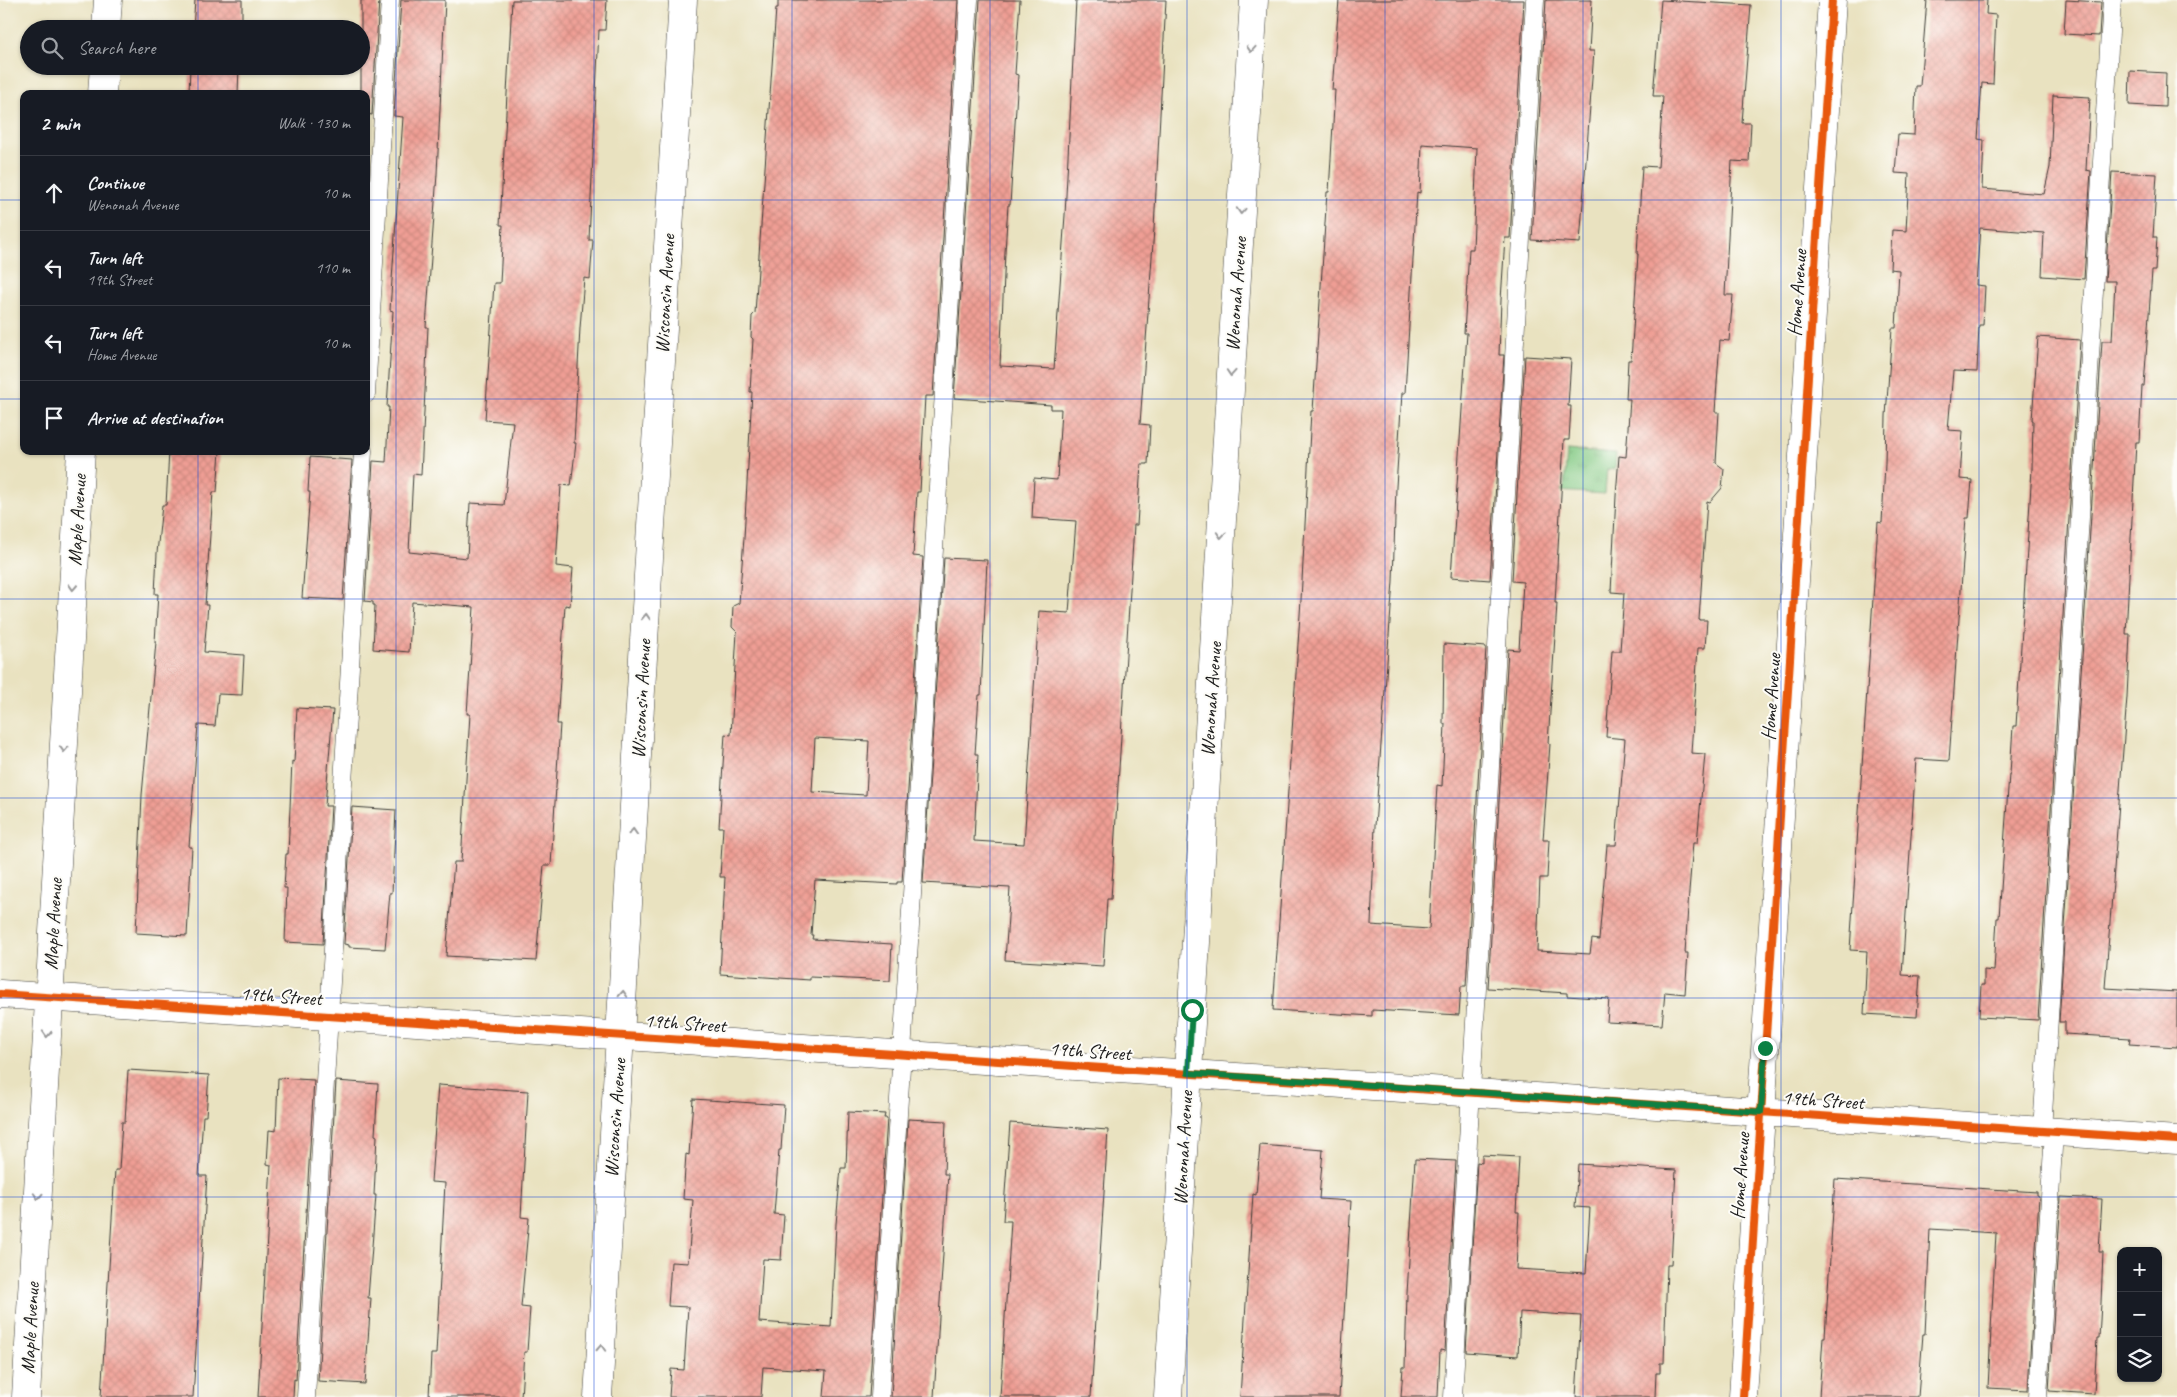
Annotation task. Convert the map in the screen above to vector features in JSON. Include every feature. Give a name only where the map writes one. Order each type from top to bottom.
[{"type":"street","points":[[107,20],[108,0]]},
{"type":"street","name":"Wisconsin Avenue","points":[[598,1397],[683,0]]},
{"type":"street","name":"Wenonah Avenue","points":[[1168,1397],[1254,0]]},
{"type":"street","name":"Home Avenue","points":[[1742,1397],[1832,0]]},
{"type":"street","points":[[102,90],[103,75]]},
{"type":"street","name":"Maple Avenue","points":[[26,1397],[81,455]]},
{"type":"street","name":"19th Street","points":[[0,994],[2177,1140]]},
{"type":"lane","points":[[370,328],[390,0]]},
{"type":"lane","points":[[880,1397],[969,0]]},
{"type":"lane","points":[[1453,1397],[1535,0]]},
{"type":"lane","points":[[2038,1397],[2048,1131],[2112,0]]},
{"type":"lane","points":[[306,1397],[363,455]]},
{"type":"green space","points":[[1567,450],[1616,454],[1615,470],[1607,469],[1605,494],[1557,491],[1564,488]]},
{"type":"building","points":[[195,0],[242,0],[242,20],[194,20]]},
{"type":"building","points":[[361,0],[379,0],[372,115],[370,115],[370,90],[361,90],[361,75],[370,75],[370,20],[361,20]]},
{"type":"building","points":[[401,0],[445,0],[437,174],[426,327],[428,327],[421,475],[413,474],[409,552],[467,558],[470,503],[504,505],[513,422],[485,420],[494,283],[500,283],[503,225],[500,225],[512,0],[607,0],[605,30],[599,30],[589,240],[593,240],[590,279],[584,278],[574,443],[576,443],[571,486],[561,485],[556,566],[573,568],[570,606],[565,605],[557,724],[560,724],[551,865],[544,865],[536,961],[446,956],[454,862],[461,862],[470,714],[467,714],[474,607],[412,602],[409,652],[373,649],[375,605],[373,605],[373,602],[365,601],[373,461],[386,462],[389,407],[387,407],[393,311],[390,310],[403,117],[394,116]]},
{"type":"building","points":[[778,0],[958,0],[933,396],[925,396],[920,492],[917,492],[913,556],[923,557],[902,882],[897,882],[897,884],[815,880],[811,935],[813,935],[812,939],[892,944],[890,981],[810,977],[810,980],[720,974],[725,877],[720,877],[723,827],[719,827],[725,734],[731,735],[737,632],[732,627],[733,606],[739,603],[744,538],[752,392],[750,392],[753,339],[751,337],[752,316],[755,313],[776,8],[778,8]],"holes":[[[815,738],[869,741],[866,795],[812,792]]]},
{"type":"building","points":[[980,0],[1020,0],[1015,74],[1018,75],[1010,205],[1008,205],[1005,252],[1000,366],[1054,369],[1065,215],[1076,0],[1166,0],[1154,229],[1140,424],[1150,425],[1148,464],[1141,464],[1137,525],[1134,525],[1111,899],[1107,899],[1103,966],[1005,960],[1010,888],[923,883],[944,558],[987,560],[981,695],[979,695],[975,754],[978,754],[974,841],[1024,844],[1039,611],[1069,613],[1076,521],[1032,518],[1034,478],[1057,480],[1061,409],[1051,409],[1051,405],[954,398]]},
{"type":"building","points":[[1339,0],[1524,0],[1510,238],[1505,238],[1501,300],[1499,355],[1504,355],[1490,580],[1451,577],[1467,333],[1464,333],[1469,249],[1473,249],[1477,148],[1422,144],[1420,193],[1417,192],[1405,393],[1402,393],[1393,581],[1375,826],[1371,925],[1429,929],[1437,785],[1442,786],[1445,724],[1443,724],[1444,644],[1486,647],[1466,986],[1461,986],[1459,1015],[1372,1010],[1372,1016],[1273,1010],[1301,600],[1311,411],[1313,411],[1327,192],[1329,192],[1335,90],[1332,90]]},
{"type":"building","points":[[1546,0],[1592,0],[1589,51],[1594,51],[1580,243],[1532,240]]},
{"type":"building","points":[[1661,0],[1751,5],[1742,123],[1751,123],[1749,162],[1732,161],[1725,295],[1733,295],[1729,341],[1720,340],[1715,412],[1719,412],[1716,463],[1724,469],[1722,488],[1710,502],[1707,501],[1699,620],[1707,620],[1705,648],[1698,648],[1691,753],[1705,754],[1697,843],[1693,843],[1689,891],[1685,953],[1688,953],[1685,994],[1665,992],[1662,1025],[1607,1022],[1609,999],[1567,996],[1567,993],[1488,988],[1508,649],[1519,650],[1523,582],[1512,581],[1525,356],[1571,359],[1568,406],[1571,406],[1569,440],[1564,440],[1555,603],[1557,603],[1548,743],[1550,744],[1543,840],[1549,840],[1547,878],[1540,878],[1537,951],[1590,954],[1592,939],[1599,940],[1607,845],[1616,845],[1625,739],[1606,737],[1612,651],[1620,651],[1624,593],[1611,592],[1616,496],[1619,456],[1626,457],[1630,399],[1626,399],[1628,360],[1631,360],[1642,166],[1658,167],[1663,96],[1653,96]]},
{"type":"building","points":[[1927,0],[1987,0],[1986,14],[1996,15],[1993,84],[1982,83],[1978,139],[1984,140],[1982,189],[2044,194],[2050,167],[2053,95],[2090,97],[2086,170],[2091,171],[2084,279],[2042,276],[2044,233],[1980,228],[1976,285],[1985,286],[1983,325],[1979,325],[1977,372],[1953,371],[1948,430],[1963,431],[1960,479],[1972,480],[1969,518],[1966,518],[1949,761],[1916,759],[1902,975],[1920,976],[1917,1017],[1864,1014],[1867,951],[1850,950],[1878,522],[1882,523],[1892,328],[1896,328],[1899,270],[1890,269],[1892,230],[1906,231],[1909,174],[1895,173],[1898,134],[1914,135],[1916,86],[1920,86]]},
{"type":"building","points":[[2066,0],[2101,2],[2099,36],[2064,34]]},
{"type":"building","points":[[2130,71],[2166,73],[2165,107],[2129,105]]},
{"type":"building","points":[[190,75],[239,75],[238,90],[189,90]]},
{"type":"building","points":[[2112,172],[2157,174],[2153,237],[2157,237],[2155,271],[2152,271],[2139,442],[2136,442],[2126,634],[2130,634],[2127,697],[2105,988],[2177,992],[2177,1047],[2129,1044],[2130,1038],[2065,1034],[2065,1022],[2059,1022],[2102,341],[2112,341],[2115,281],[2105,281]]},
{"type":"building","points":[[2038,337],[2080,340],[2038,1020],[1979,1017],[1981,985],[1984,985],[1984,970],[1994,971],[2013,726],[2016,726]]},
{"type":"building","points":[[169,455],[220,455],[217,492],[213,492],[205,605],[208,605],[204,652],[244,655],[242,695],[218,694],[215,726],[198,725],[189,847],[192,847],[187,936],[136,933],[142,795],[156,642],[158,594],[155,594],[157,553],[162,505],[166,505]]},
{"type":"building","points":[[310,457],[352,460],[343,600],[302,598],[310,492],[308,492]]},
{"type":"building","points":[[297,708],[333,710],[325,806],[331,806],[323,944],[285,942],[287,888],[284,888],[286,854],[288,854],[292,761],[294,762]]},
{"type":"building","points":[[352,807],[396,810],[392,893],[390,893],[385,949],[349,947],[349,945],[344,944]]},
{"type":"building","points":[[128,1070],[209,1075],[206,1116],[203,1116],[199,1176],[207,1176],[193,1397],[101,1397],[115,1170],[119,1170],[122,1122],[125,1122]]},
{"type":"building","points":[[278,1078],[314,1080],[296,1380],[294,1379],[293,1397],[258,1397],[271,1165],[267,1164],[269,1130],[276,1131]]},
{"type":"building","points":[[336,1081],[378,1084],[375,1135],[377,1136],[374,1195],[376,1195],[368,1298],[371,1298],[365,1384],[318,1381]]},
{"type":"building","points":[[438,1085],[528,1091],[521,1217],[529,1218],[521,1307],[530,1308],[527,1352],[524,1352],[521,1397],[429,1397],[431,1354],[436,1354],[445,1183],[431,1182]]},
{"type":"building","points":[[693,1099],[784,1105],[774,1214],[784,1215],[781,1260],[763,1259],[759,1322],[831,1327],[836,1224],[841,1168],[846,1168],[848,1112],[885,1114],[884,1118],[887,1118],[869,1397],[824,1397],[826,1371],[763,1367],[761,1397],[669,1397],[671,1369],[684,1370],[688,1307],[668,1306],[671,1262],[688,1263],[693,1200],[683,1199],[686,1154],[689,1155]]},
{"type":"building","points":[[908,1119],[946,1121],[944,1174],[948,1174],[934,1397],[891,1397]]},
{"type":"building","points":[[1010,1123],[1108,1130],[1091,1397],[1000,1397],[1011,1221],[1003,1221]]},
{"type":"building","points":[[1260,1145],[1323,1150],[1319,1199],[1351,1201],[1339,1397],[1240,1397],[1253,1194],[1256,1195]]},
{"type":"building","points":[[1482,1155],[1519,1157],[1516,1212],[1519,1212],[1516,1269],[1586,1273],[1590,1208],[1575,1207],[1578,1164],[1676,1170],[1671,1265],[1667,1265],[1664,1363],[1660,1363],[1660,1373],[1656,1373],[1655,1397],[1576,1397],[1581,1316],[1520,1312],[1518,1356],[1466,1352],[1477,1162],[1482,1163]]},
{"type":"building","points":[[1415,1159],[1456,1161],[1445,1351],[1440,1350],[1438,1397],[1401,1397],[1403,1367],[1405,1367],[1407,1294]]},
{"type":"building","points":[[1835,1179],[2037,1192],[2039,1196],[2028,1390],[1988,1388],[1996,1233],[1930,1229],[1925,1334],[1923,1334],[1918,1397],[1819,1397],[1823,1337],[1825,1337]]},
{"type":"building","points":[[2061,1197],[2102,1199],[2099,1252],[2103,1252],[2101,1303],[2094,1394],[2049,1391]]},
{"type":"cycle path","points":[[1743,1397],[1832,0]]},
{"type":"cycle path","points":[[0,994],[2177,1140]]},
{"type":"route","points":[[1192,1010],[1188,1073],[1761,1112],[1765,1048]]}]
